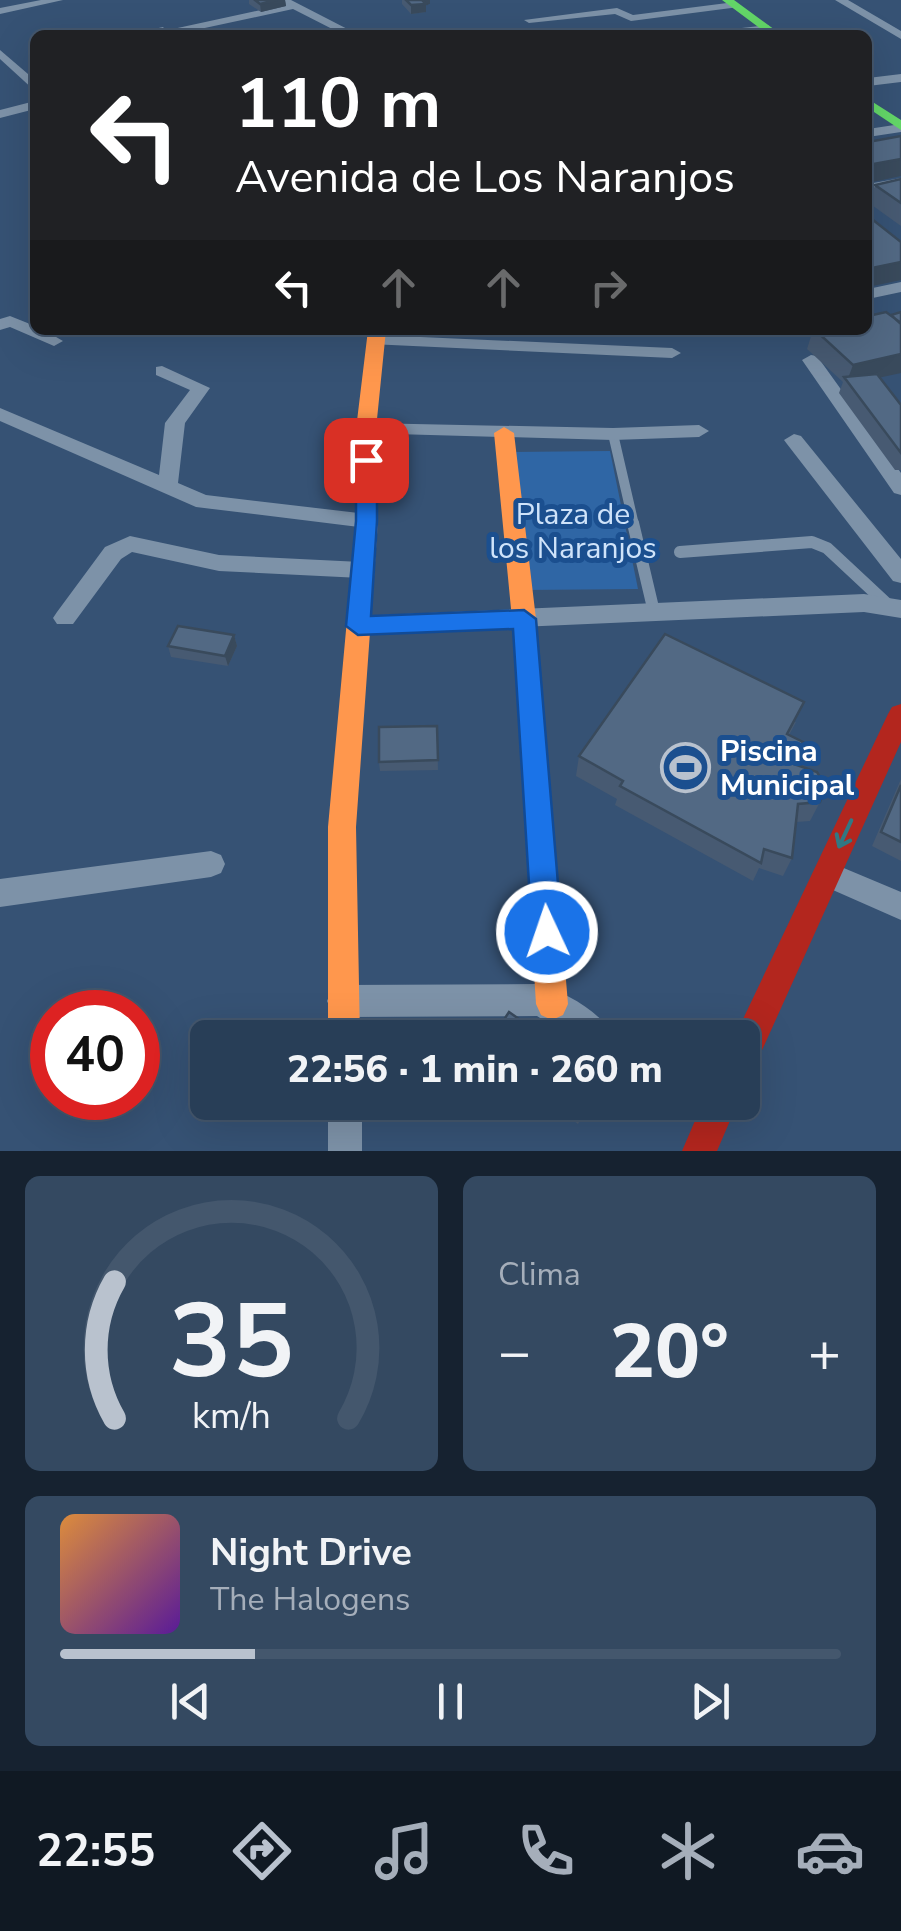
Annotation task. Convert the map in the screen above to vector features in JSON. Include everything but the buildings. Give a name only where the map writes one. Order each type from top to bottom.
[{"type":"street","points":[[0,11],[58,0]]},
{"type":"street","points":[[840,0],[899,33]]},
{"type":"street","points":[[529,20],[617,11],[631,18],[731,2],[769,30]]},
{"type":"street","points":[[181,30],[288,3],[342,30]]},
{"type":"street","points":[[0,53],[30,82]]},
{"type":"street","points":[[872,82],[901,78]]},
{"type":"street","points":[[872,106],[901,127]]},
{"type":"street","points":[[0,114],[30,107]]},
{"type":"street","points":[[872,132],[901,127]]},
{"type":"street","points":[[872,187],[901,182]]},
{"type":"street","points":[[872,293],[901,288]]},
{"type":"street","points":[[0,325],[10,321],[30,330]]},
{"type":"street","points":[[42,335],[54,340]]},
{"type":"street","points":[[344,1020],[342,827],[366,521],[366,429],[376,335],[672,353]]},
{"type":"street","points":[[811,360],[901,488]]},
{"type":"street","points":[[162,371],[201,388],[174,423],[168,485]]},
{"type":"street","points":[[0,414],[222,506],[366,521]]},
{"type":"street","points":[[366,429],[613,434],[699,431]]},
{"type":"street","points":[[504,432],[524,619],[552,1004]]},
{"type":"street","points":[[794,440],[898,563]]},
{"type":"street","points":[[64,618],[113,553],[130,544],[218,563],[361,570]]},
{"type":"street","points":[[358,626],[894,606]]},
{"type":"street","points":[[759,1020],[901,714]]},
{"type":"street","points":[[0,893],[210,864]]},
{"type":"street","points":[[827,874],[901,906]]},
{"type":"street","points":[[344,1002],[518,998],[552,1004],[574,1020]]},
{"type":"street","points":[[344,1120],[345,1151]]},
{"type":"street","points":[[700,1151],[706,1120]]},
{"type":"lane","points":[[613,434],[654,612]]},
{"type":"lane","points":[[680,552],[812,542],[827,548],[894,606]]},
{"type":"green space","name":"Plaza de los Naranjos","points":[[610,451],[638,589],[526,590],[512,452]]},
{"type":"traffic: fast","points":[[727,0],[769,30]]},
{"type":"traffic: fast","points":[[872,106],[901,126]]},
{"type":"traffic: slow","points":[[344,1020],[342,827],[367,521],[366,429],[376,335]]},
{"type":"traffic: slow","points":[[504,433],[524,619],[552,1004]]},
{"type":"traffic: jam","points":[[759,1020],[901,714]]},
{"type":"traffic: jam","points":[[699,1151],[713,1120]]},
{"type":"place","name":"Piscina Municipal","points":[[685,768]]},
{"type":"route","points":[[366,460],[358,626],[524,619],[547,932]]}]
